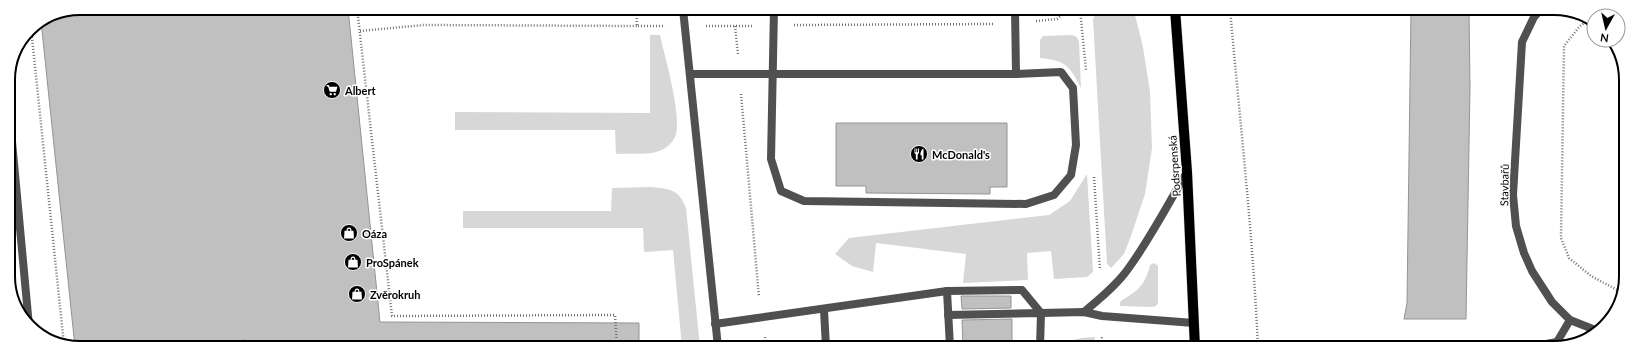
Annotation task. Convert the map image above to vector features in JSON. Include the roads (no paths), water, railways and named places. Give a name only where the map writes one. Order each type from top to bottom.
[{"type":"main road","name":"Podsrpenská","points":[[1175,15],[1186,172],[1195,341]]},
{"type":"street","points":[[684,15],[717,341]]},
{"type":"street","points":[[690,74],[739,74],[774,74],[1016,74],[1061,72],[1073,88],[1076,145],[1071,175],[1054,195],[1026,204],[804,200],[781,191],[771,159],[774,74],[774,15]]},
{"type":"street","points":[[1015,15],[1016,74]]},
{"type":"street","name":"Stavbařů","points":[[1536,15],[1522,42],[1513,203],[1516,226],[1524,253],[1532,271],[1552,302],[1570,320],[1592,328]]},
{"type":"street","points":[[1084,312],[1128,270],[1149,237],[1186,172]]},
{"type":"street","points":[[15,174],[28,315]]},
{"type":"street","points":[[715,324],[824,310],[947,291],[1022,290],[1041,313],[1040,341]]},
{"type":"street","points":[[947,291],[950,341]]},
{"type":"street","points":[[824,310],[826,341]]},
{"type":"street","points":[[948,315],[1084,312],[1102,316],[1194,323]]},
{"type":"street","points":[[1559,341],[1570,320]]},
{"type":"place","name":"Albert","points":[[332,90]]},
{"type":"place","name":"McDonald's","points":[[919,154]]},
{"type":"place","name":"Oáza","points":[[349,233]]},
{"type":"place","name":"ProSpánek","points":[[353,262]]},
{"type":"place","name":"Zvěrokruh","points":[[357,294]]}]
